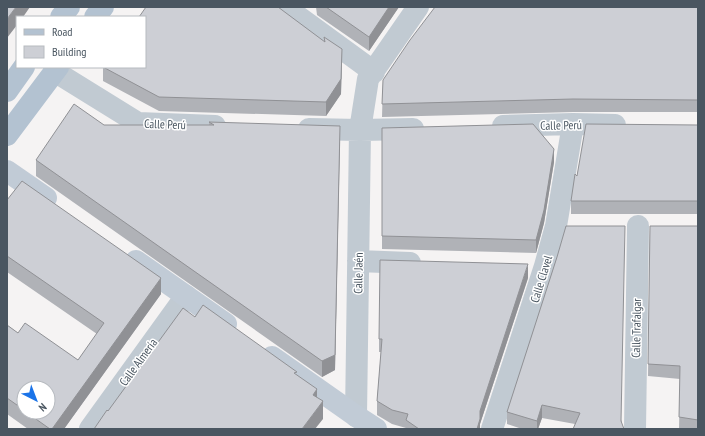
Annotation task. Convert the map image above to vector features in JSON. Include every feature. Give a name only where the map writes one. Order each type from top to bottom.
[{"type":"main road","points":[[62,16],[69,7]]},
{"type":"main road","points":[[96,16],[103,7]]},
{"type":"main road","points":[[7,91],[23,68]]},
{"type":"main road","points":[[7,135],[56,69]]},
{"type":"street","points":[[285,7],[374,72]]},
{"type":"street","name":"Calle Jaén","points":[[351,423],[358,261],[360,130],[368,79],[418,7]]},
{"type":"street","name":"Calle Perú","points":[[56,69],[138,124],[233,126]]},
{"type":"street","name":"Calle Perú","points":[[486,126],[573,124],[635,125]]},
{"type":"street","name":"Calle Clavel","points":[[492,429],[545,266],[556,226],[573,124]]},
{"type":"street","points":[[289,128],[360,130],[431,128]]},
{"type":"street","points":[[7,171],[64,211]]},
{"type":"street","points":[[556,226],[579,226]]},
{"type":"street","points":[[616,226],[660,226]]},
{"type":"street","name":"Calle Trafalgar","points":[[634,429],[638,226]]},
{"type":"street","points":[[122,251],[249,340],[351,423],[376,429]]},
{"type":"street","points":[[358,261],[428,263]]},
{"type":"street","points":[[522,266],[545,266]]},
{"type":"street","name":"Calle Almería","points":[[90,429],[186,296]]},
{"type":"building","points":[[7,7],[16,7],[7,19]]},
{"type":"building","points":[[146,7],[278,7],[325,42],[324,37],[342,49],[341,79],[326,102],[159,97],[105,68],[146,68],[146,16],[140,16]]},
{"type":"building","points":[[326,7],[389,7],[369,37]]},
{"type":"building","points":[[435,7],[698,7],[698,100],[573,99],[382,104],[383,80],[410,40]]},
{"type":"building","points":[[74,104],[104,125],[214,125],[209,122],[340,126],[335,355],[322,361],[36,160]]},
{"type":"building","points":[[533,124],[554,149],[544,210],[536,240],[382,236],[382,128]]},
{"type":"building","points":[[586,124],[698,125],[698,201],[571,201],[575,174],[577,176]]},
{"type":"building","points":[[22,181],[161,278],[52,429],[37,420],[56,420],[56,380],[16,380],[16,404],[7,398],[7,325],[18,333],[25,323],[78,360],[104,323],[7,256],[7,200]]},
{"type":"building","points":[[566,226],[625,226],[621,421],[624,429],[573,429],[580,413],[542,405],[537,421],[507,412]]},
{"type":"building","points":[[650,226],[698,226],[698,420],[679,417],[680,366],[648,364]]},
{"type":"building","points":[[380,260],[528,264],[480,411],[480,419],[477,429],[419,429],[406,420],[408,414],[392,410],[377,401],[382,339],[379,339]]},
{"type":"building","points":[[203,305],[297,372],[294,373],[317,389],[313,395],[323,401],[302,429],[94,429],[183,308],[195,317]]}]
